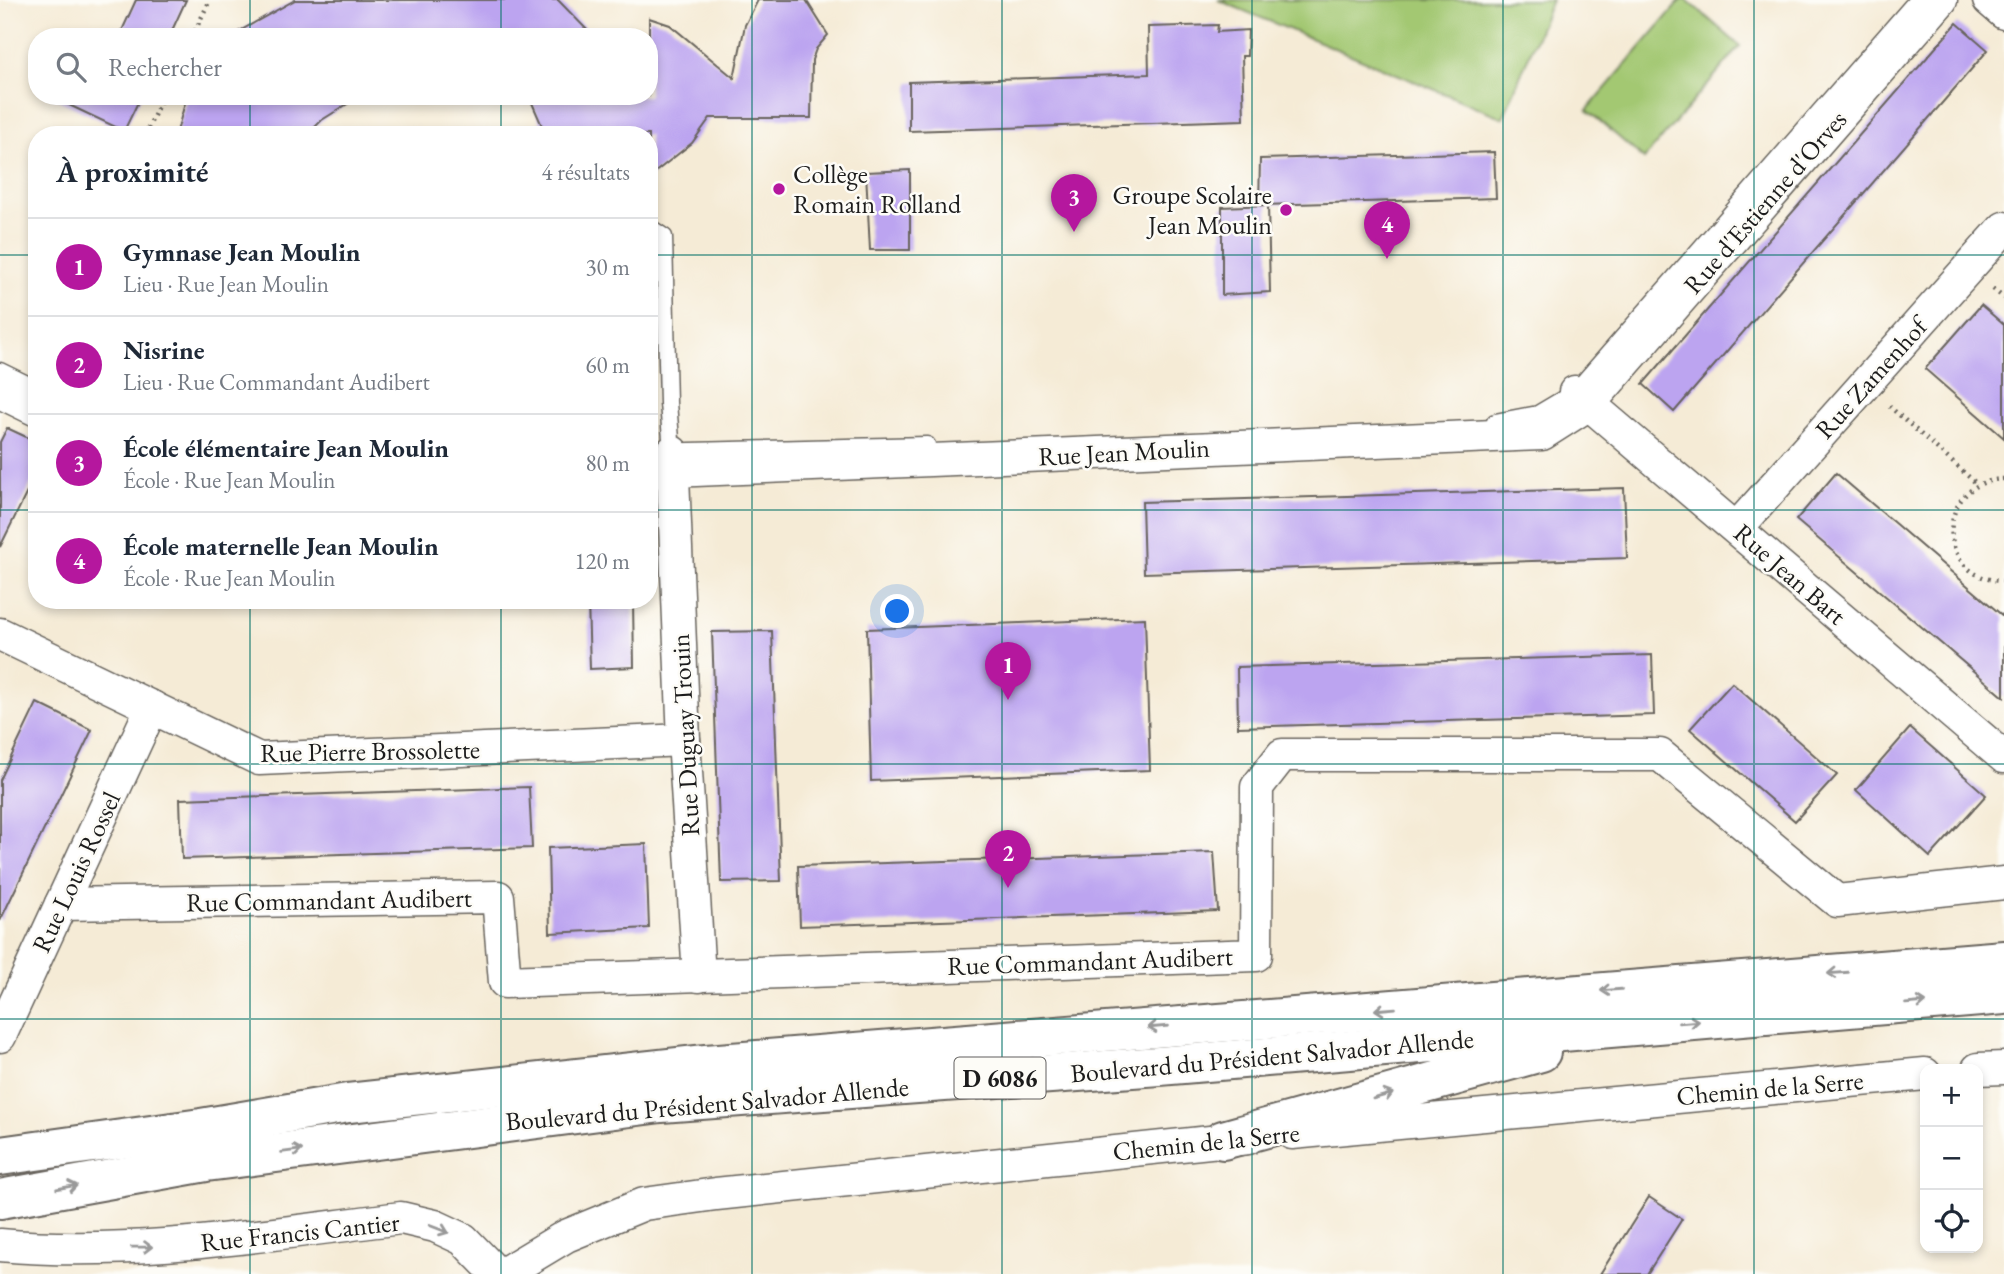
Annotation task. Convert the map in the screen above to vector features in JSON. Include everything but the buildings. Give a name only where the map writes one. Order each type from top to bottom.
[{"type":"main road","name":"Boulevard du Président Salvador Allende","points":[[0,1156],[201,1128],[348,1103],[706,1064],[2004,960]]},
{"type":"main road","name":"Boulevard du Président Salvador Allende","points":[[0,1199],[206,1161],[661,1103],[2004,995]]},
{"type":"main road","points":[[1223,1140],[1628,1027]]},
{"type":"street","name":"Rue d'Estienne d'Orves","points":[[1582,398],[1941,0]]},
{"type":"street","points":[[1989,0],[2004,13]]},
{"type":"street","name":"Rue Zamenhof","points":[[1737,528],[2004,228]]},
{"type":"street","points":[[0,392],[28,406]]},
{"type":"street","name":"Rue Jean Moulin","points":[[661,462],[1542,434],[1582,398]]},
{"type":"street","name":"Rue Jean Bart","points":[[1582,398],[2004,757]]},
{"type":"street","name":"Rue Duguay Trouin","points":[[661,462],[684,740],[699,976]]},
{"type":"street","name":"Rue Pierre Brossolette","points":[[0,634],[259,759],[684,740]]},
{"type":"street","name":"Rue Louis Rossel","points":[[0,1036],[152,708]]},
{"type":"street","name":"Rue Commandant Audibert","points":[[61,904],[498,897],[505,982],[1256,955],[1257,786],[1282,755],[1660,755],[1837,901],[2004,883]]},
{"type":"street","points":[[1983,1069],[2004,1068]]},
{"type":"street","name":"Chemin de la Serre","points":[[503,1274],[566,1236],[645,1204],[716,1194],[1223,1140],[1920,1074]]},
{"type":"street","name":"Rue Francis Cantier","points":[[0,1245],[49,1249],[154,1247],[401,1218],[435,1226],[463,1239],[497,1274]]},
{"type":"lane","name":"Rue d'Estienne d'Orves","points":[[1582,398],[1917,0]]},
{"type":"lane","points":[[658,233],[664,237],[668,403],[661,462]]},
{"type":"lane","points":[[0,371],[28,385]]},
{"type":"path","points":[[196,28],[210,0]]},
{"type":"path","points":[[149,126],[159,105]]},
{"type":"path","points":[[1864,385],[1978,484]]},
{"type":"path","points":[[2004,479],[1978,484],[1959,501],[1950,524],[1953,549],[1967,569],[1990,581],[2004,581]]},
{"type":"green space","points":[[1218,0],[1552,0],[1503,118]]},
{"type":"green space","points":[[1681,0],[1687,0],[1740,46],[1644,159],[1587,110]]},
{"type":"place","name":"Collège Romain Rolland","points":[[779,189]]},
{"type":"place","name":"Groupe Scolaire Jean Moulin","points":[[1286,210]]},
{"type":"place","name":"École élémentaire Jean Moulin","points":[[1074,232]]},
{"type":"place","name":"École maternelle Jean Moulin","points":[[1387,259]]},
{"type":"place","name":"Gymnase Jean Moulin","points":[[1008,700]]},
{"type":"place","name":"Nisrine","points":[[1008,888]]}]
